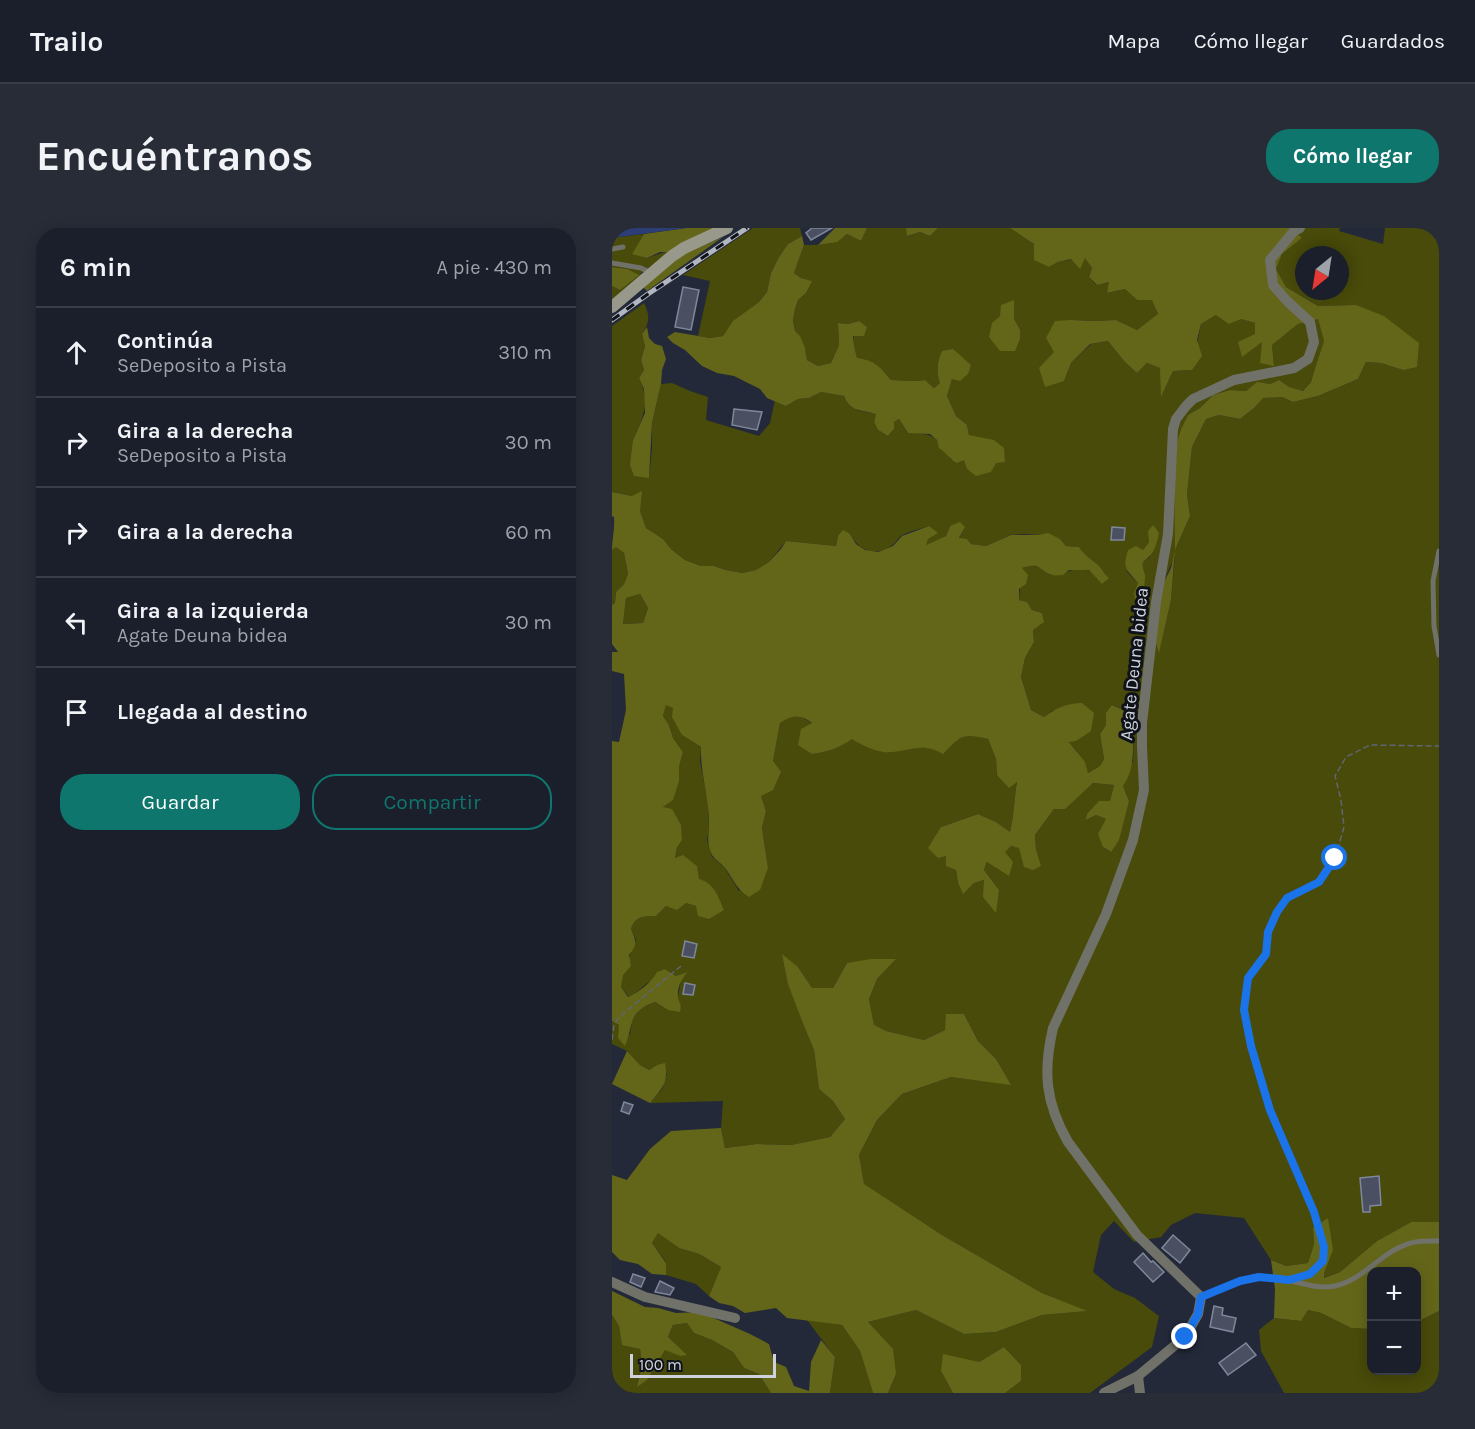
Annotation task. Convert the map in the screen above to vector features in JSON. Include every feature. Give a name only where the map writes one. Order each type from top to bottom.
[{"type":"street","points":[[612,307],[684,248],[727,228]]},
{"type":"street","name":"Agate Deuna bidea","points":[[1201,1297],[1137,1235],[1068,1142],[1060,1128],[1047,1088],[1048,1060],[1053,1028],[1106,915],[1133,840],[1144,790],[1142,723],[1156,602],[1168,534],[1173,429],[1176,419],[1193,399],[1234,380],[1294,368],[1308,359],[1314,342],[1310,322],[1273,285],[1270,260],[1294,231],[1300,228]]},
{"type":"street","points":[[612,1282],[645,1297],[735,1318]]},
{"type":"street","points":[[1104,1393],[1138,1376],[1185,1337],[1198,1314],[1201,1297]]},
{"type":"street","points":[[1138,1376],[1140,1393]]},
{"type":"lane","points":[[612,249],[623,247]]},
{"type":"lane","points":[[612,263],[641,268],[651,273]]},
{"type":"lane","points":[[1439,550],[1433,581],[1434,626],[1439,656]]},
{"type":"lane","points":[[1201,1297],[1240,1281],[1259,1277],[1289,1280],[1314,1287],[1334,1286],[1349,1282],[1396,1250],[1412,1243],[1439,1241]]},
{"type":"path","points":[[1289,1280],[1310,1274],[1323,1261],[1324,1247],[1314,1212],[1270,1110],[1251,1046],[1244,1010],[1248,978],[1266,954],[1268,932],[1277,912],[1287,898],[1319,882],[1335,858],[1344,827],[1335,776],[1346,757],[1370,745],[1439,746]]},
{"type":"path","points":[[612,1041],[614,1025],[618,1018],[681,966]]},
{"type":"shaded area","points":[[686,228],[719,228],[669,252],[660,252],[647,258],[632,254],[644,234]]},
{"type":"shaded area","points":[[753,228],[800,228],[802,236],[788,244],[779,257],[771,273],[767,292],[759,302],[734,321],[723,336],[710,338],[698,336],[710,281],[683,275]]},
{"type":"shaded area","points":[[835,228],[867,228],[861,241],[847,234],[837,242],[818,245]]},
{"type":"shaded area","points":[[867,228],[906,228],[908,236],[920,232],[930,236],[938,228],[1010,228],[1034,244],[1049,267],[1058,262],[1085,257],[1092,268],[1089,277],[1096,285],[1110,282],[1107,293],[1125,289],[1137,300],[1153,300],[1158,315],[1137,330],[1116,320],[1072,320],[1054,352],[1064,381],[1071,363],[1091,344],[1108,341],[1137,373],[1147,363],[1161,368],[1162,395],[1173,371],[1192,370],[1201,324],[1216,315],[1255,323],[1255,334],[1242,356],[1262,341],[1274,366],[1272,345],[1298,324],[1318,318],[1324,341],[1311,382],[1303,391],[1289,388],[1279,380],[1270,384],[1257,383],[1246,391],[1230,390],[1213,395],[1200,408],[1188,415],[1176,445],[1174,470],[1176,548],[1190,516],[1187,494],[1192,447],[1206,419],[1219,415],[1240,419],[1262,398],[1282,397],[1293,402],[1318,396],[1358,379],[1366,362],[1381,363],[1403,370],[1356,305],[1318,306],[1308,300],[1349,300],[1349,246],[1295,246],[1295,292],[1286,287],[1276,269],[1282,254],[1302,238],[1293,228],[1340,228],[1339,231],[1383,244],[1385,228],[1439,228],[1439,1222],[1411,1222],[1377,1241],[1340,1272],[1323,1278],[1324,1273],[1313,1228],[1314,1244],[1308,1263],[1286,1266],[1271,1260],[1244,1218],[1195,1213],[1171,1225],[1161,1237],[1134,1242],[1114,1221],[1101,1235],[1093,1272],[1114,1289],[1135,1298],[1159,1316],[1152,1347],[1090,1393],[1005,1393],[1021,1381],[1021,1365],[1004,1347],[979,1362],[941,1371],[953,1393],[888,1393],[896,1374],[868,1322],[916,1310],[964,1334],[996,1332],[1042,1315],[1085,1311],[1042,1293],[942,1235],[864,1185],[859,1155],[877,1120],[902,1094],[951,1077],[1010,1084],[996,1059],[978,1041],[964,1014],[945,1030],[924,1040],[874,1026],[869,999],[877,979],[895,960],[847,963],[833,988],[812,988],[798,967],[798,1008],[814,1050],[819,1089],[833,1101],[845,1119],[830,1137],[791,1145],[757,1144],[725,1148],[721,1128],[723,1101],[650,1103],[662,1089],[667,1074],[657,1065],[649,1070],[640,1065],[627,1051],[612,1044],[612,1021],[630,1035],[634,1018],[643,1007],[655,1002],[668,1010],[678,997],[681,980],[687,973],[676,976],[665,969],[629,997],[621,987],[622,975],[636,940],[631,929],[635,921],[644,917],[656,916],[666,906],[686,903],[696,906],[699,879],[675,858],[677,847],[663,808],[679,781],[679,767],[683,752],[673,738],[663,716],[666,704],[674,708],[682,735],[701,747],[700,761],[708,802],[707,840],[712,857],[724,867],[739,891],[768,868],[762,828],[766,811],[761,796],[773,761],[780,723],[793,717],[804,718],[812,724],[812,754],[833,749],[852,738],[862,745],[883,752],[915,747],[934,748],[969,734],[988,739],[996,759],[997,775],[1017,781],[1011,827],[1010,833],[996,822],[978,814],[941,827],[946,856],[956,870],[958,883],[963,893],[974,883],[984,880],[999,890],[984,870],[988,861],[999,870],[1004,852],[1010,846],[1036,850],[1035,835],[1054,809],[1093,783],[1114,785],[1110,801],[1087,820],[1096,815],[1106,819],[1103,847],[1110,852],[1129,801],[1123,786],[1133,761],[1134,735],[1124,729],[1123,710],[1113,705],[1107,713],[1106,725],[1100,734],[1104,759],[1100,766],[1088,773],[1053,710],[1044,717],[1031,710],[1021,677],[1025,658],[1034,642],[1033,630],[1042,613],[1032,610],[1027,602],[1019,600],[1022,568],[1031,565],[1051,575],[1062,575],[1078,570],[1106,576],[1079,547],[1066,546],[1060,539],[1024,534],[1011,535],[986,546],[971,544],[967,539],[959,539],[965,527],[950,526],[946,536],[925,546],[929,526],[904,534],[892,545],[873,552],[858,545],[850,534],[838,536],[836,546],[786,541],[769,562],[756,570],[742,573],[714,566],[701,566],[685,560],[663,539],[646,528],[632,496],[612,492],[612,326],[644,303],[648,319],[642,334],[645,346],[641,360],[644,370],[639,378],[645,395],[645,403],[633,440],[649,477],[652,423],[661,384],[672,383],[708,397],[706,420],[759,436],[770,423],[775,400],[786,406],[798,399],[809,398],[821,392],[844,396],[853,408],[876,414],[874,422],[878,430],[888,436],[894,429],[894,422],[899,419],[908,433],[925,434],[935,438],[951,460],[969,435],[967,425],[956,416],[947,396],[952,379],[971,366],[964,359],[942,351],[938,367],[940,383],[934,388],[925,380],[891,380],[881,369],[857,358],[854,340],[859,321],[848,324],[838,323],[839,345],[831,363],[818,366],[807,360],[805,348],[795,331],[793,321],[798,300],[806,293],[811,281],[794,273],[804,245],[827,244],[847,234],[861,241]],"holes":[[[1149,542],[1150,557],[1143,562],[1143,586],[1127,572]],[[1175,555],[1171,600],[1159,651],[1162,586]]]},
{"type":"shaded area","points":[[906,228],[938,228],[930,236],[920,232],[907,236]]},
{"type":"shaded area","points":[[1010,228],[1293,228],[1302,238],[1282,254],[1276,269],[1286,287],[1295,292],[1295,300],[1308,300],[1318,306],[1356,305],[1384,316],[1419,343],[1417,367],[1403,370],[1381,363],[1366,362],[1358,379],[1318,396],[1293,402],[1282,397],[1263,398],[1240,419],[1219,415],[1206,419],[1192,447],[1187,494],[1190,516],[1175,550],[1176,445],[1188,415],[1200,408],[1213,395],[1230,390],[1246,391],[1257,382],[1270,384],[1279,380],[1289,387],[1303,391],[1311,382],[1324,341],[1318,319],[1298,324],[1272,345],[1274,366],[1260,363],[1262,342],[1242,357],[1238,342],[1255,334],[1255,323],[1241,319],[1229,324],[1216,315],[1201,324],[1197,340],[1202,356],[1192,370],[1173,371],[1161,397],[1160,368],[1147,363],[1137,373],[1108,341],[1090,344],[1071,363],[1064,381],[1045,387],[1039,368],[1054,352],[1046,338],[1055,321],[1116,320],[1137,330],[1158,314],[1152,300],[1137,300],[1125,289],[1107,293],[1109,282],[1097,285],[1089,277],[1092,268],[1085,258],[1080,269],[1071,259],[1049,267],[1034,260],[1034,244]]},
{"type":"shaded area","points":[[644,234],[633,253],[647,258],[677,248],[640,274],[644,275],[612,303],[612,286],[620,290],[627,269],[612,267],[612,238]]},
{"type":"shaded area","points":[[802,236],[804,245],[794,273],[812,281],[806,293],[798,300],[793,321],[795,331],[805,348],[807,360],[818,366],[831,363],[839,345],[838,323],[848,324],[859,321],[867,327],[864,336],[853,336],[857,358],[877,365],[891,380],[925,380],[934,388],[940,383],[938,367],[942,351],[953,349],[971,365],[968,374],[960,381],[952,379],[947,396],[956,416],[967,425],[969,435],[994,440],[1004,448],[1005,462],[996,463],[991,472],[976,476],[967,469],[964,460],[957,463],[952,460],[939,448],[937,440],[930,434],[908,433],[899,419],[894,422],[894,429],[888,436],[878,430],[874,422],[876,414],[853,408],[844,396],[821,392],[809,398],[798,399],[786,406],[767,398],[760,389],[734,376],[717,373],[702,366],[667,337],[675,332],[710,338],[723,336],[733,321],[759,302],[767,292],[771,273],[779,257],[788,244]]},
{"type":"shaded area","points":[[723,237],[647,291],[643,287],[682,255]]},
{"type":"shaded area","points":[[612,267],[627,269],[639,275],[620,290],[612,286]]},
{"type":"shaded area","points":[[1014,300],[1014,319],[1020,330],[1020,339],[1015,351],[1000,351],[989,337],[992,323],[1000,316],[1001,305]]},
{"type":"shaded area","points":[[647,327],[649,338],[655,344],[662,346],[666,359],[652,423],[649,478],[634,476],[630,465],[633,440],[645,413],[644,389],[639,378],[644,370],[641,360],[645,346],[642,334]]},
{"type":"shaded area","points":[[642,491],[640,511],[646,528],[663,539],[685,560],[701,566],[714,566],[742,573],[756,570],[769,562],[786,541],[836,546],[838,536],[843,530],[865,550],[878,552],[893,546],[902,536],[929,526],[938,533],[928,539],[926,545],[946,536],[950,526],[960,522],[965,527],[959,538],[967,539],[971,544],[986,546],[1011,535],[1048,533],[1060,539],[1066,546],[1079,547],[1109,578],[1102,584],[1089,570],[1069,570],[1063,575],[1054,575],[1036,566],[1022,568],[1028,575],[1026,584],[1019,589],[1019,600],[1027,602],[1032,610],[1042,613],[1044,622],[1033,630],[1034,642],[1025,658],[1021,677],[1031,710],[1044,717],[1062,707],[1077,703],[1082,703],[1094,713],[1091,731],[1076,741],[1069,742],[1085,762],[1088,773],[1100,766],[1104,759],[1100,734],[1106,725],[1106,713],[1112,705],[1132,711],[1132,723],[1125,729],[1134,734],[1132,761],[1130,773],[1123,786],[1129,801],[1119,840],[1111,852],[1103,847],[1098,834],[1106,819],[1096,815],[1086,820],[1087,814],[1099,801],[1110,801],[1114,785],[1093,783],[1065,809],[1054,809],[1035,835],[1036,850],[1041,866],[1033,870],[1024,867],[1019,848],[1011,846],[1005,852],[1013,862],[1009,876],[987,862],[984,870],[999,890],[996,913],[983,897],[984,880],[974,883],[963,894],[956,870],[946,866],[946,856],[938,858],[928,848],[941,827],[978,814],[996,822],[1010,832],[1017,782],[1009,788],[997,775],[996,759],[988,739],[963,737],[943,754],[927,748],[883,752],[852,739],[833,749],[812,754],[798,745],[801,729],[812,723],[804,718],[796,717],[788,718],[780,723],[773,761],[781,772],[773,790],[761,796],[766,811],[762,828],[768,868],[760,890],[749,897],[738,887],[710,851],[708,807],[701,747],[682,735],[672,717],[673,708],[666,705],[663,716],[673,738],[683,752],[679,767],[679,781],[673,800],[663,807],[672,809],[681,825],[682,840],[677,847],[675,858],[683,855],[697,866],[699,879],[712,887],[724,910],[709,919],[698,916],[696,906],[686,903],[677,910],[666,906],[656,916],[644,917],[635,921],[631,929],[635,942],[629,955],[631,966],[623,975],[621,987],[628,997],[644,987],[657,972],[665,969],[676,976],[688,972],[678,990],[680,1012],[668,1010],[655,1002],[646,1006],[633,1019],[625,1046],[618,1038],[619,1025],[612,1021],[612,741],[619,742],[626,710],[624,674],[612,671],[612,652],[618,652],[612,644],[612,605],[615,603],[616,592],[624,584],[628,574],[624,553],[616,547],[612,550],[614,517],[612,516],[612,492],[632,496]],"holes":[[[640,594],[648,608],[643,623],[623,624],[626,598]]]},
{"type":"shaded area","points":[[1153,525],[1159,533],[1157,542],[1152,553],[1143,562],[1147,593],[1142,594],[1141,602],[1136,605],[1134,593],[1138,583],[1127,569],[1126,557],[1128,550],[1136,546],[1143,550],[1149,542],[1148,531]]},
{"type":"shaded area","points":[[616,546],[624,553],[628,574],[624,584],[616,592],[615,603],[612,605],[612,550]]},
{"type":"shaded area","points":[[1175,550],[1171,600],[1159,653],[1155,639],[1162,586],[1171,568]]},
{"type":"shaded area","points":[[640,594],[648,608],[643,623],[623,624],[626,598]]},
{"type":"shaded area","points":[[782,954],[798,967],[812,988],[833,988],[847,963],[871,959],[896,959],[877,979],[869,999],[874,1025],[886,1031],[924,1040],[945,1030],[946,1014],[964,1014],[978,1041],[996,1059],[1011,1085],[951,1077],[902,1094],[877,1120],[859,1155],[864,1184],[942,1235],[1042,1293],[1087,1311],[1042,1315],[996,1332],[964,1334],[916,1310],[868,1322],[893,1349],[896,1374],[888,1393],[873,1393],[860,1351],[842,1325],[787,1318],[776,1308],[745,1313],[733,1306],[719,1303],[709,1296],[721,1267],[699,1254],[679,1248],[658,1233],[652,1243],[666,1263],[666,1275],[652,1274],[638,1264],[620,1260],[612,1252],[612,1175],[627,1180],[650,1149],[671,1131],[721,1128],[725,1148],[757,1144],[791,1145],[830,1137],[845,1119],[833,1101],[819,1089],[814,1050],[788,984]]},
{"type":"shaded area","points":[[627,1051],[640,1065],[649,1070],[665,1063],[664,1085],[650,1103],[612,1084]]},
{"type":"shaded area","points":[[1328,1218],[1333,1250],[1324,1278],[1340,1272],[1377,1241],[1411,1222],[1439,1222],[1439,1311],[1421,1320],[1421,1267],[1367,1267],[1367,1329],[1351,1328],[1321,1313],[1308,1310],[1301,1321],[1274,1318],[1275,1289],[1271,1260],[1286,1266],[1308,1263],[1314,1244],[1313,1228]]},
{"type":"shaded area","points":[[658,1232],[679,1248],[699,1254],[721,1267],[709,1296],[696,1284],[666,1275],[666,1262],[652,1243]]},
{"type":"shaded area","points":[[612,1291],[645,1307],[676,1313],[700,1312],[750,1334],[769,1344],[774,1362],[786,1367],[794,1386],[809,1391],[811,1362],[821,1340],[835,1357],[830,1393],[771,1393],[759,1374],[744,1368],[733,1352],[694,1333],[687,1323],[673,1325],[668,1337],[687,1355],[680,1356],[665,1350],[647,1380],[637,1387],[642,1365],[640,1349],[622,1345],[619,1326],[612,1315]]},
{"type":"shaded area","points":[[1308,1310],[1321,1313],[1351,1328],[1367,1329],[1367,1375],[1421,1375],[1421,1320],[1439,1311],[1439,1393],[1284,1393],[1261,1351],[1259,1330],[1274,1318],[1300,1321]]},
{"type":"shaded area","points":[[612,1315],[619,1326],[622,1344],[640,1349],[642,1365],[637,1386],[665,1349],[680,1356],[676,1345],[668,1337],[673,1325],[687,1323],[694,1333],[733,1352],[744,1368],[759,1374],[771,1393],[612,1393]]},
{"type":"shaded area","points":[[807,1320],[842,1325],[860,1351],[873,1393],[830,1393],[835,1357]]},
{"type":"shaded area","points":[[1004,1347],[1021,1365],[1021,1381],[1005,1393],[953,1393],[941,1371],[943,1354],[979,1362]]},
{"type":"water","points":[[612,228],[686,228],[612,238]]},
{"type":"building","points":[[812,228],[832,228],[811,240],[806,233]]},
{"type":"building","points":[[683,287],[699,290],[691,330],[675,327]]},
{"type":"building","points":[[734,409],[762,412],[757,430],[732,425]]},
{"type":"building","points":[[1112,527],[1125,528],[1124,540],[1111,540]]},
{"type":"building","points":[[685,941],[697,944],[694,958],[682,956]]},
{"type":"building","points":[[685,983],[695,985],[693,995],[683,994]]},
{"type":"building","points":[[624,1102],[633,1105],[629,1114],[621,1111]]},
{"type":"building","points":[[1379,1176],[1381,1205],[1370,1206],[1370,1212],[1363,1212],[1360,1178]]},
{"type":"building","points":[[1173,1235],[1190,1250],[1180,1263],[1162,1248]]},
{"type":"building","points":[[1143,1253],[1164,1272],[1153,1282],[1134,1262]]},
{"type":"building","points":[[633,1274],[645,1278],[641,1287],[630,1282]]},
{"type":"building","points":[[660,1281],[674,1288],[670,1295],[655,1292]]},
{"type":"building","points":[[1214,1306],[1223,1308],[1222,1315],[1236,1318],[1233,1332],[1210,1327]]},
{"type":"building","points":[[1246,1343],[1256,1355],[1228,1375],[1219,1363]]},
{"type":"railway","points":[[612,320],[747,228]]},
{"type":"route","points":[[1185,1337],[1198,1314],[1201,1297],[1240,1281],[1259,1277],[1289,1280],[1310,1274],[1323,1261],[1324,1247],[1314,1212],[1270,1110],[1251,1046],[1244,1010],[1248,978],[1266,954],[1268,932],[1277,912],[1287,898],[1319,882],[1335,858]]}]
